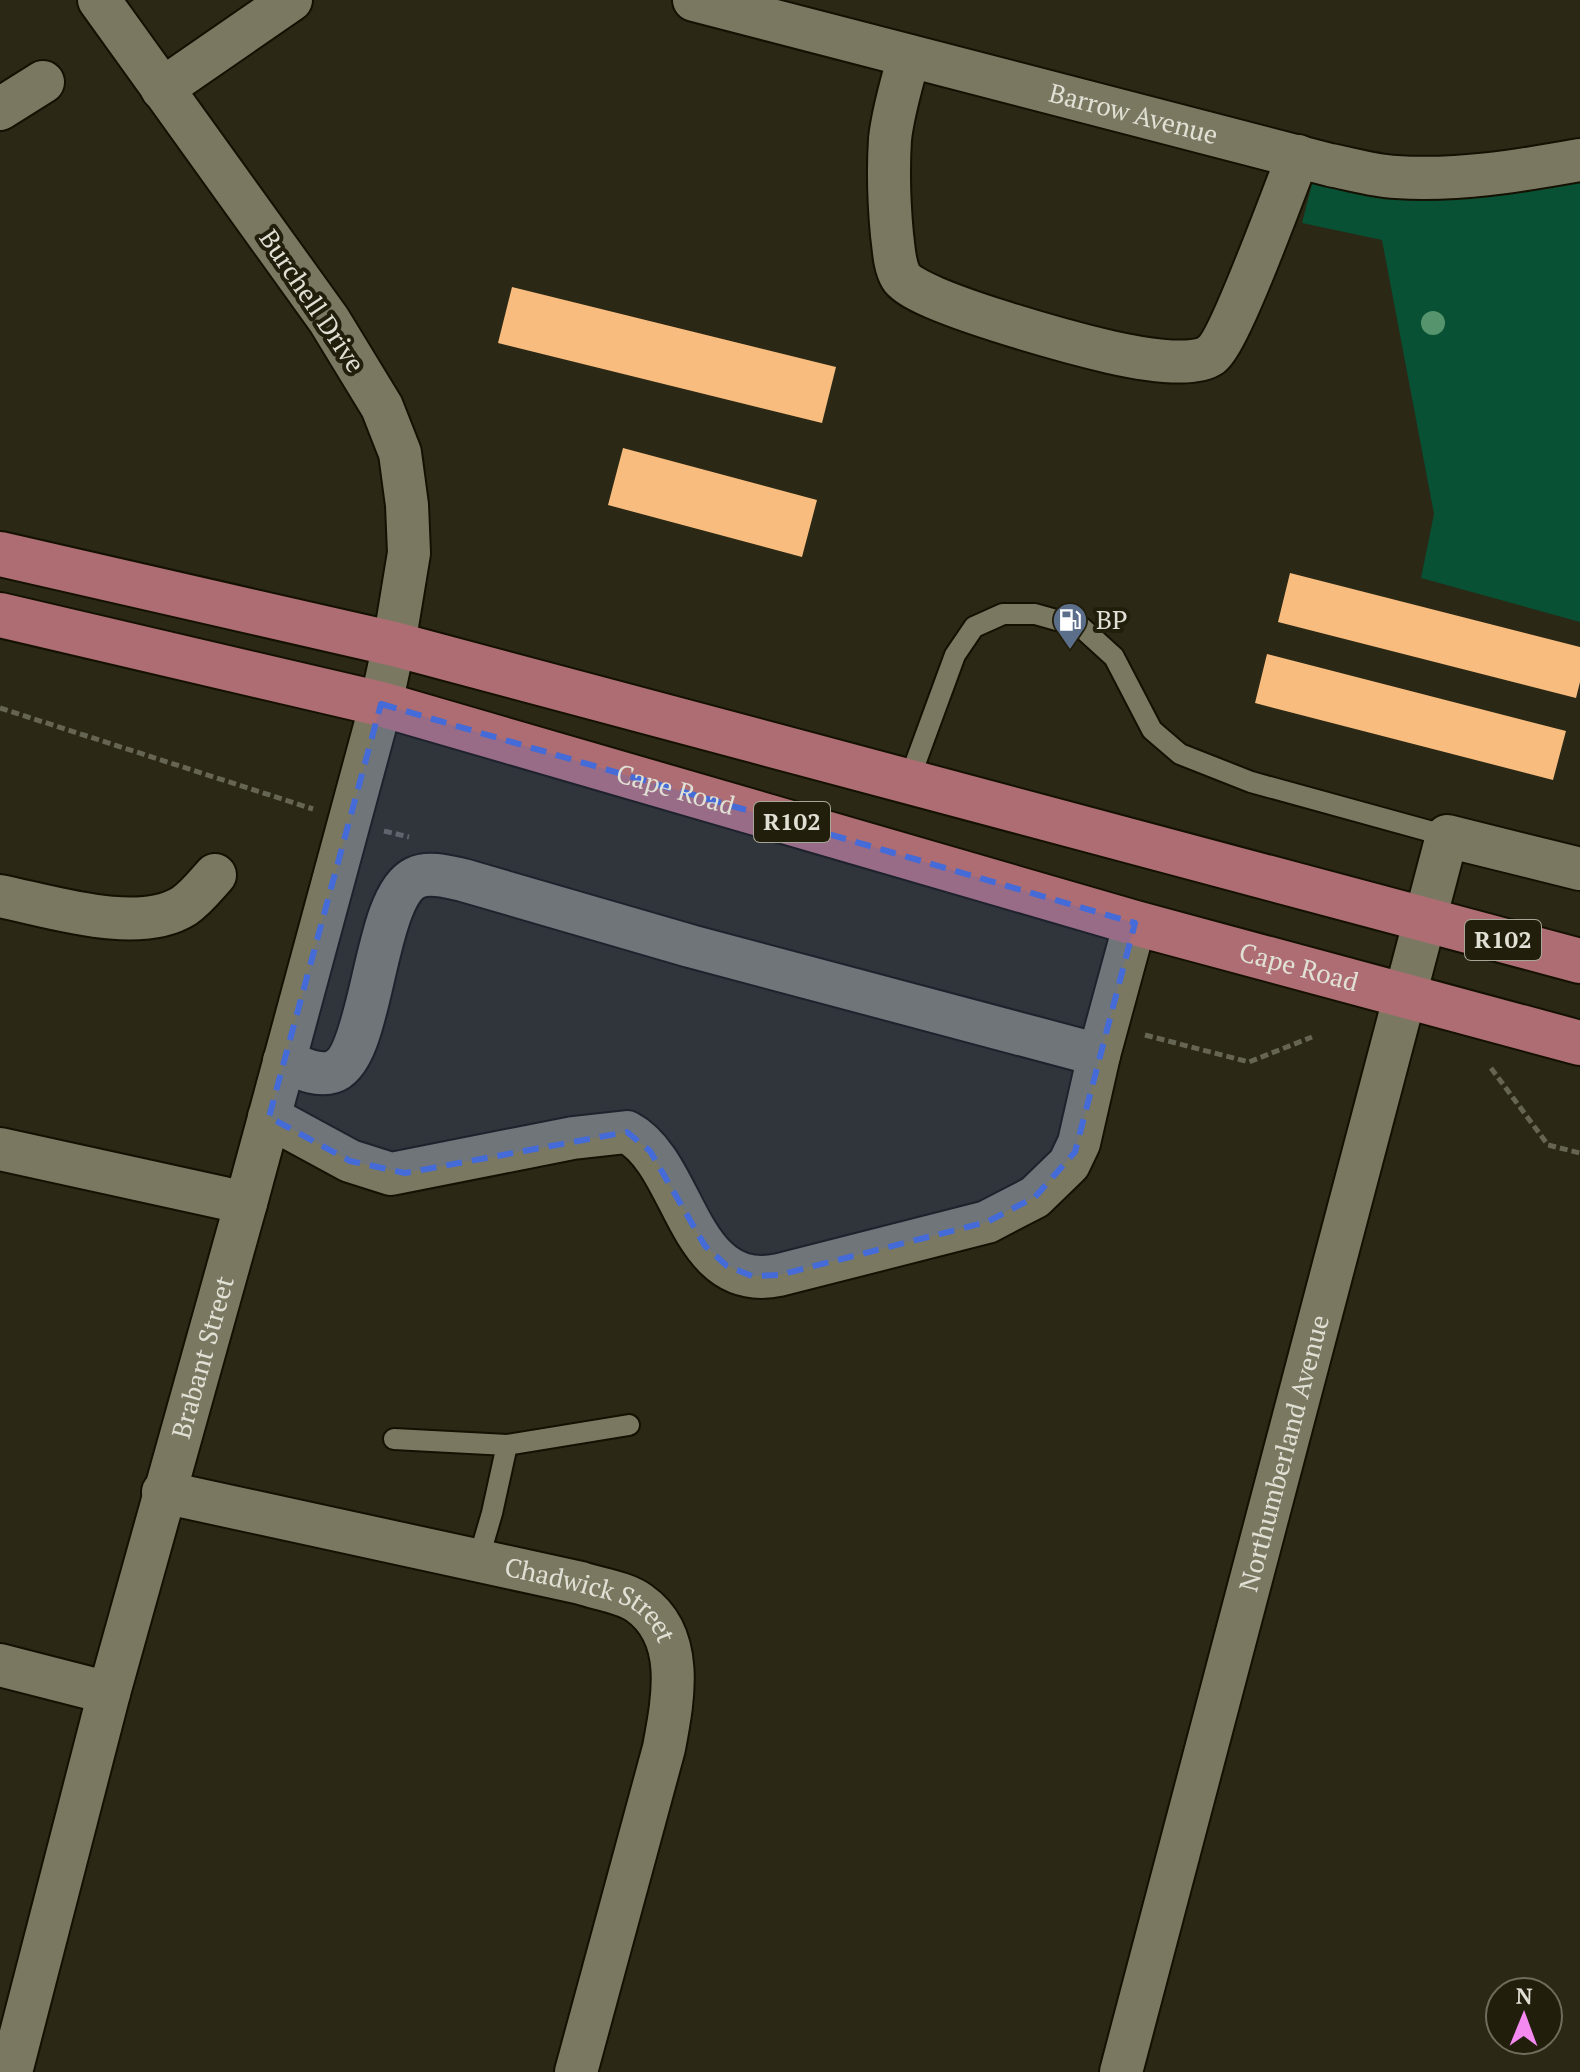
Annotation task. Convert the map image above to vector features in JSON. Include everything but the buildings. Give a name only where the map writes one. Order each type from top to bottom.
[{"type":"main road","name":"R102","points":[[0,554],[394,644],[1580,961]]},
{"type":"main road","name":"Cape Road","points":[[0,615],[381,704],[1135,923],[1580,1043]]},
{"type":"street","name":"Burchell Drive","points":[[99,0],[329,320],[382,407],[400,453],[407,505],[409,553],[394,644]]},
{"type":"street","points":[[162,89],[291,0]]},
{"type":"street","name":"Barrow Avenue","points":[[694,0],[1298,156],[1394,177],[1447,178],[1505,173],[1580,160]]},
{"type":"street","points":[[909,56],[890,136],[888,196],[895,258],[901,279],[959,308],[1110,352],[1196,362],[1211,355],[1235,313],[1298,156]]},
{"type":"street","points":[[0,109],[43,82]]},
{"type":"street","name":"Brabant Street","points":[[11,2072],[109,1693],[246,1203],[381,704],[394,644]]},
{"type":"street","points":[[1447,836],[1580,869]]},
{"type":"street","name":"Northumberland Avenue","points":[[1121,2072],[1447,836]]},
{"type":"street","points":[[0,896],[94,915],[130,918],[165,914],[185,905],[215,875]]},
{"type":"street","points":[[284,1061],[321,1074],[335,1072],[345,1064],[360,1028],[394,905],[405,885],[415,878],[428,875],[463,880],[690,946],[1099,1055]]},
{"type":"street","points":[[269,1117],[350,1161],[391,1174],[573,1138],[627,1132],[650,1151],[697,1233],[714,1255],[738,1272],[768,1278],[987,1222],[1035,1197],[1069,1164],[1079,1143],[1135,923]]},
{"type":"street","points":[[0,1149],[246,1203]]},
{"type":"street","name":"Chadwick Street","points":[[163,1492],[581,1583],[637,1601],[651,1613],[663,1630],[673,1666],[674,1694],[664,1748],[576,2072]]},
{"type":"street","points":[[0,1665],[109,1693]]},
{"type":"lane","points":[[908,783],[955,655],[974,627],[1003,614],[1035,614],[1081,627],[1114,657],[1152,730],[1180,754],[1251,782],[1447,836]]},
{"type":"lane","points":[[394,1439],[507,1445],[629,1425]]},
{"type":"lane","points":[[478,1561],[507,1445]]},
{"type":"path","points":[[1491,1068],[1548,1145],[1580,1153]]},
{"type":"highlighted area","points":[[381,704],[1135,923],[1075,1152],[1035,1197],[987,1222],[779,1275],[752,1276],[727,1266],[705,1246],[650,1151],[627,1132],[405,1173],[350,1161],[269,1117]]},
{"type":"green space","points":[[1580,174],[1580,622],[1421,578],[1434,514],[1382,240],[1302,223],[1313,180]]},
{"type":"place","name":"BP","points":[[1070,651]]}]
